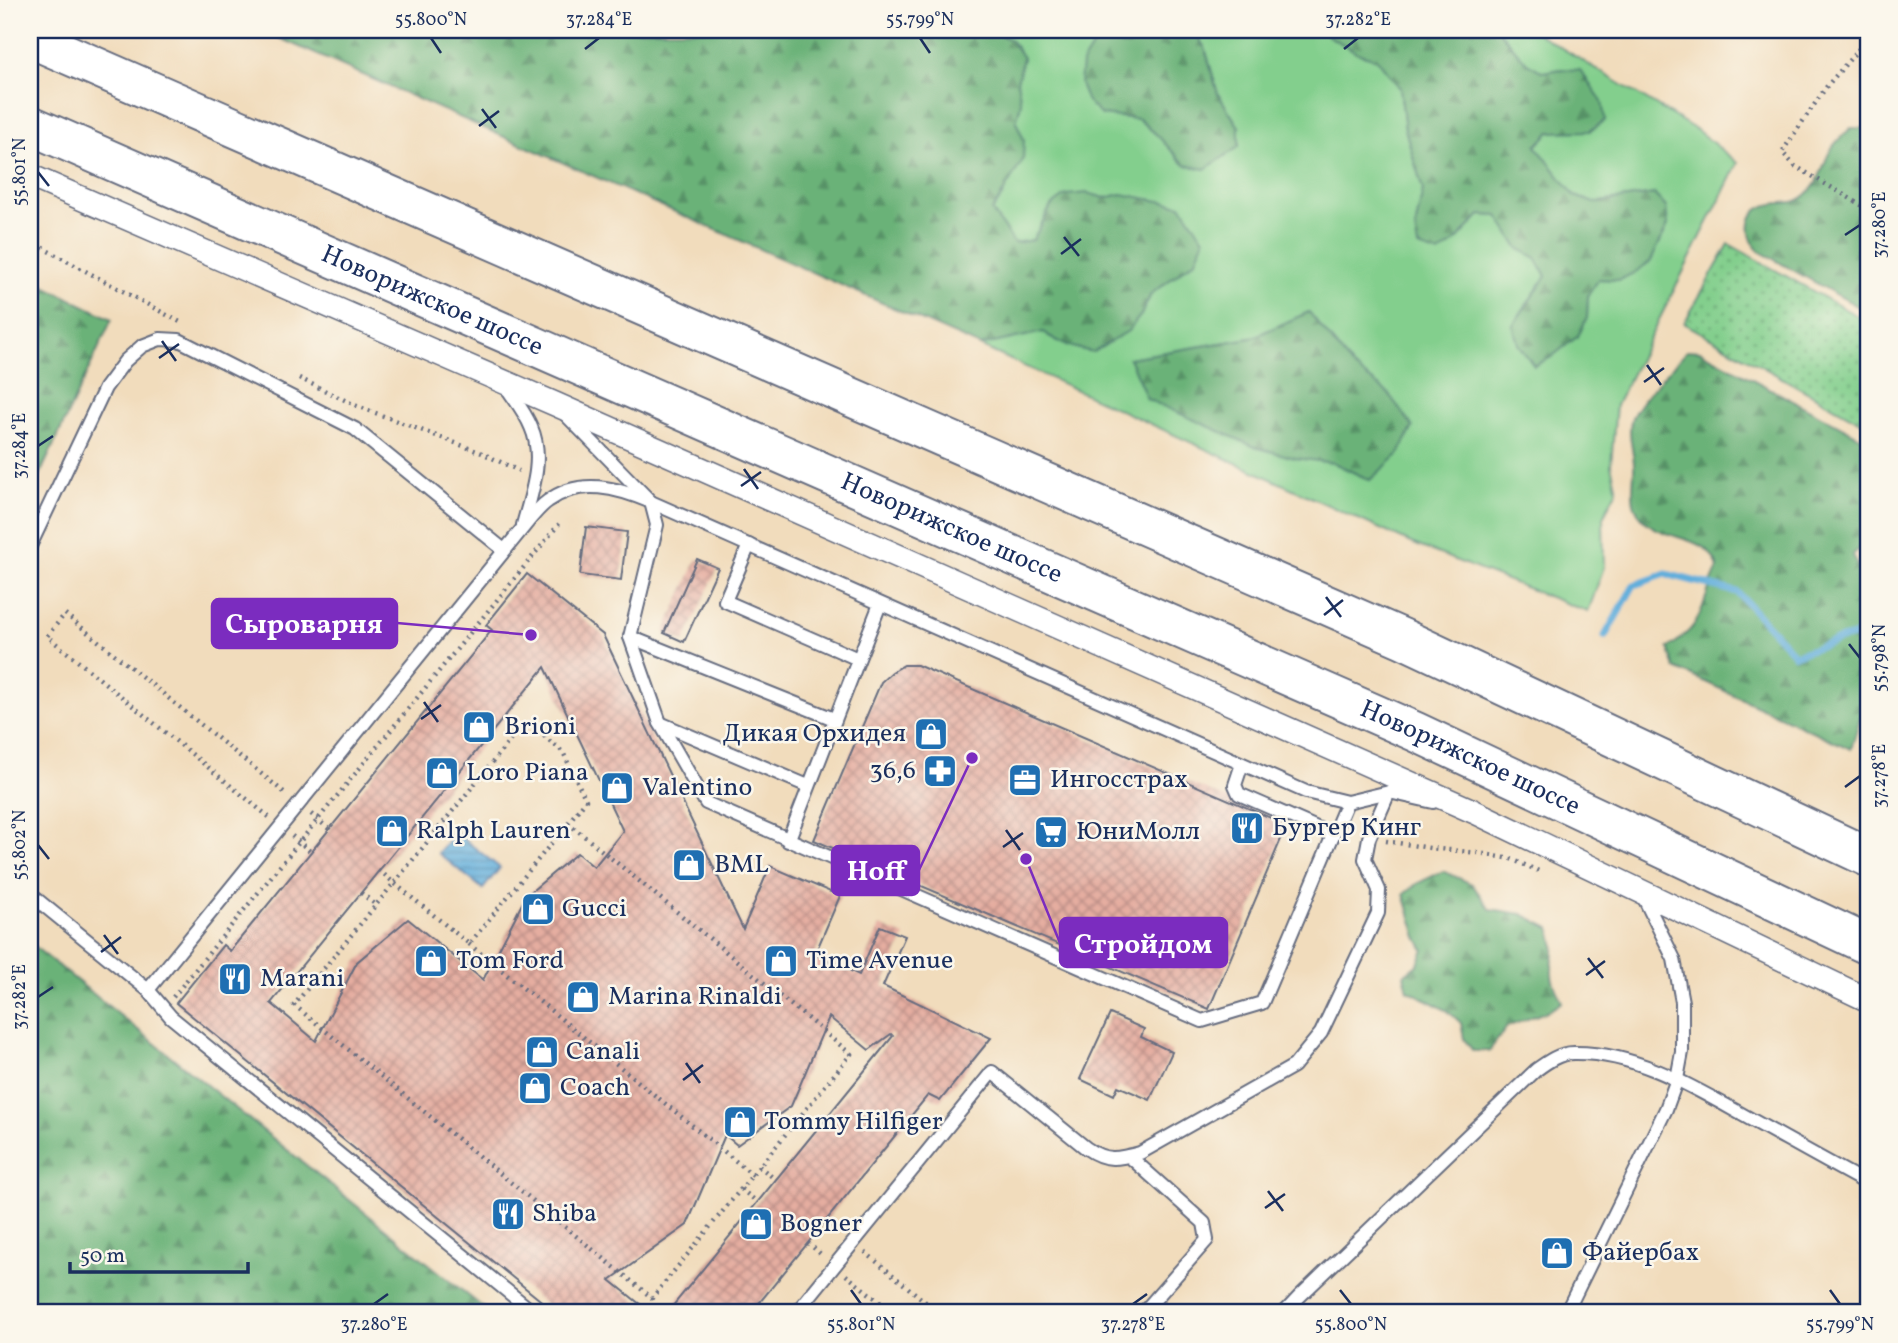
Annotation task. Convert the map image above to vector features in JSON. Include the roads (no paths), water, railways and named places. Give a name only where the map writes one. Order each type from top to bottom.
[{"type":"highway","points":[[30,38],[1402,638],[1868,857]]},
{"type":"highway","name":"Новорижское шоссе","points":[[30,125],[1416,732],[1868,944]]},
{"type":"street","points":[[30,176],[555,404],[1475,812],[1868,1000]]},
{"type":"lane","points":[[30,546],[105,388],[125,361],[142,346],[160,339],[178,340],[355,429],[504,550]]},
{"type":"lane","points":[[504,382],[533,430],[536,479],[522,528]]},
{"type":"lane","points":[[555,404],[651,502],[657,525],[630,637],[660,723],[706,803],[1202,1021],[1262,1003],[1347,802]]},
{"type":"lane","points":[[148,990],[522,528],[546,502],[562,492],[585,487],[618,488],[1306,792],[1347,802],[1389,792],[1475,812]]},
{"type":"lane","points":[[749,545],[725,601],[858,659]]},
{"type":"lane","points":[[788,841],[880,604]]},
{"type":"lane","points":[[630,637],[834,719]]},
{"type":"lane","points":[[660,723],[808,786]]},
{"type":"lane","points":[[1242,764],[1235,785],[1239,794],[1333,835]]},
{"type":"lane","points":[[796,1313],[992,1072],[1095,1154],[1116,1159],[1140,1153],[1294,1066],[1321,1032],[1378,913],[1379,890],[1365,859],[1369,838],[1389,792]]},
{"type":"lane","points":[[1566,1313],[1666,1109],[1677,1079],[1682,1052],[1682,1002],[1674,959],[1640,890]]},
{"type":"lane","points":[[30,894],[148,990],[171,1017],[534,1313]]},
{"type":"lane","points":[[1286,1313],[1535,1070],[1554,1058],[1573,1053],[1605,1056],[1637,1064],[1677,1079],[1868,1184]]},
{"type":"lane","points":[[1129,1156],[1204,1223],[1207,1240],[1143,1313]]},
{"type":"water","points":[[455,832],[500,868],[483,889],[438,853]]},
{"type":"waterway","points":[[1605,636],[1634,585],[1666,574],[1737,592],[1795,655],[1868,633]]},
{"type":"place","name":"Сыроварня","points":[[531,635]]},
{"type":"place","name":"Brioni","points":[[479,727]]},
{"type":"place","name":"Дикая Орхидея","points":[[931,734]]},
{"type":"place","name":"Hoff","points":[[972,758]]},
{"type":"place","name":"36,6","points":[[940,771]]},
{"type":"place","name":"Loro Piana","points":[[442,773]]},
{"type":"place","name":"Ингосстрах","points":[[1025,780]]},
{"type":"place","name":"Valentino","points":[[617,788]]},
{"type":"place","name":"Бургер Кинг","points":[[1247,828]]},
{"type":"place","name":"Ralph Lauren","points":[[392,831]]},
{"type":"place","name":"ЮниМолл","points":[[1051,832]]},
{"type":"place","name":"Стройдом","points":[[1026,859]]},
{"type":"place","name":"BML","points":[[689,865]]},
{"type":"place","name":"Gucci","points":[[538,909]]},
{"type":"place","name":"Tom Ford","points":[[431,961]]},
{"type":"place","name":"Time Avenue","points":[[781,961]]},
{"type":"place","name":"Marani","points":[[235,979]]},
{"type":"place","name":"Marina Rinaldi","points":[[583,997]]},
{"type":"place","name":"Canali","points":[[542,1052]]},
{"type":"place","name":"Coach","points":[[535,1088]]},
{"type":"place","name":"Tommy Hilfiger","points":[[740,1122]]},
{"type":"place","name":"Shiba","points":[[508,1214]]},
{"type":"place","name":"Bogner","points":[[756,1224]]},
{"type":"place","name":"Файербах","points":[[1557,1253]]}]
